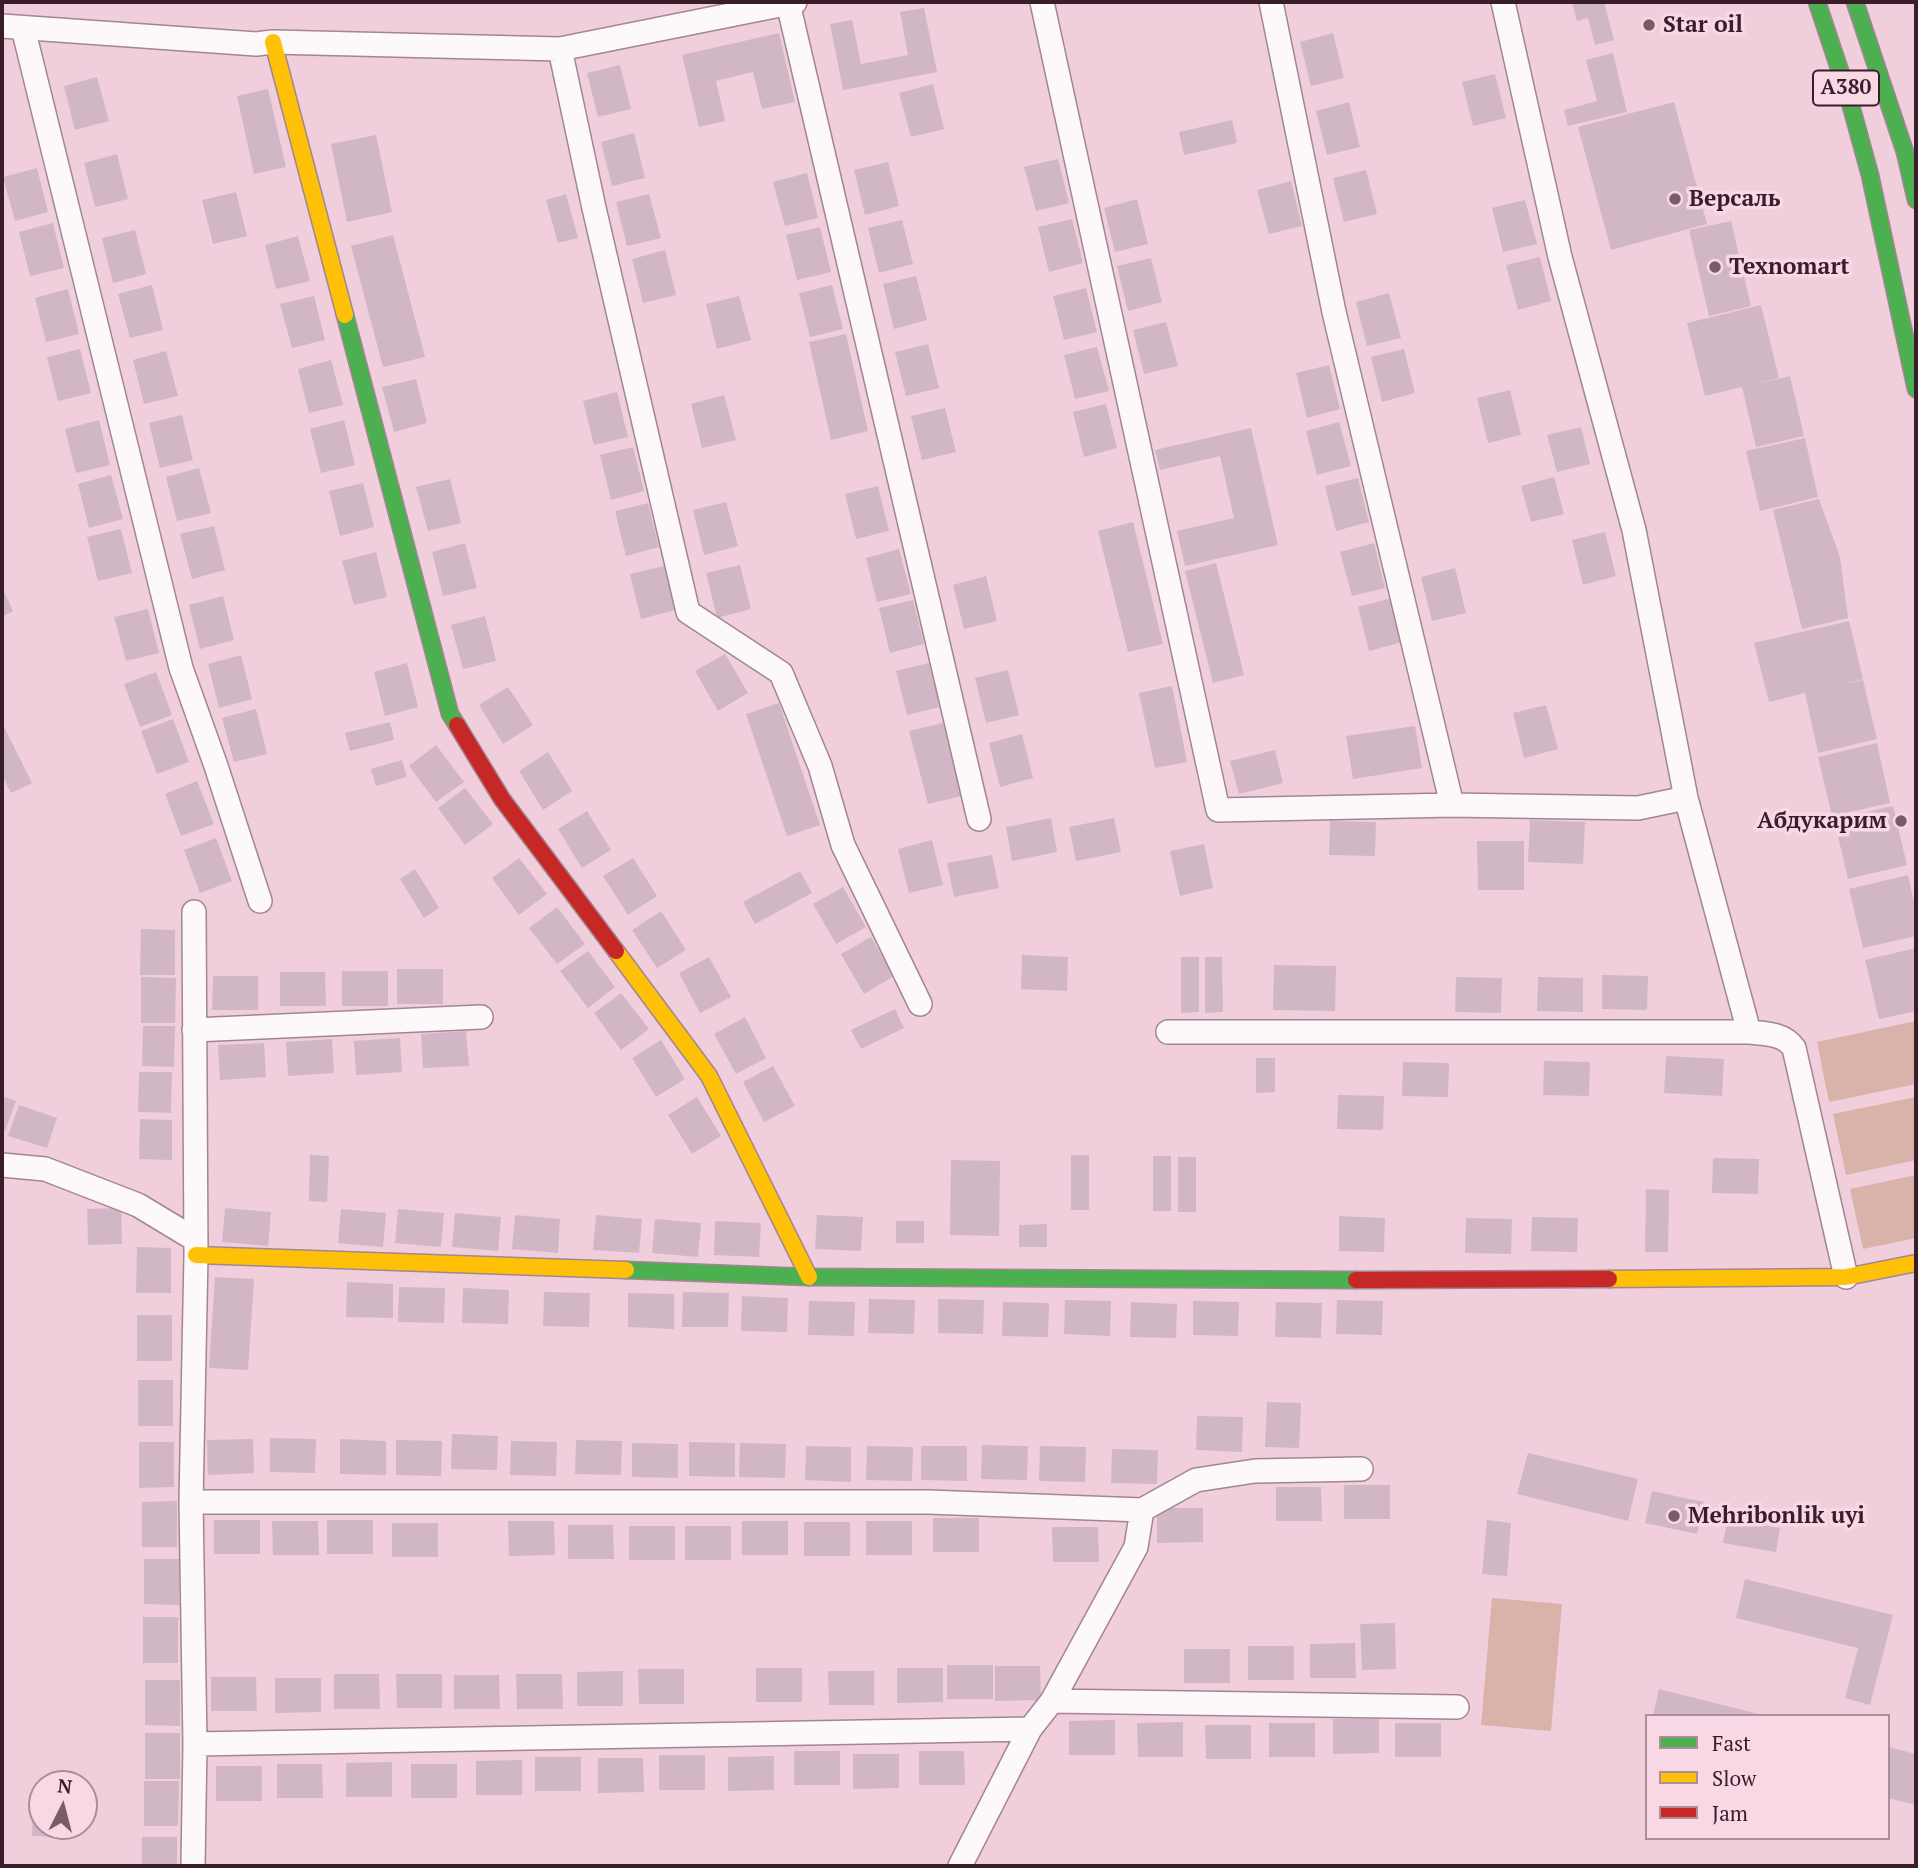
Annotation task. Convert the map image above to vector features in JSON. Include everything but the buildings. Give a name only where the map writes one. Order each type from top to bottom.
[{"type":"main road","name":"A380","points":[[1817,2],[1848,95],[1870,175],[1916,389]]},
{"type":"main road","name":"A380","points":[[1855,2],[1905,152],[1916,200]]},
{"type":"main road","points":[[273,42],[450,714],[502,799],[709,1076],[808,1278]]},
{"type":"main road","points":[[196,1248],[808,1278],[1265,1281],[1846,1277],[1916,1263]]},
{"type":"street","points":[[260,901],[181,668],[13,27],[256,44],[273,42],[560,49],[792,2],[979,819]]},
{"type":"street","points":[[1042,2],[1218,810],[1452,805],[1638,808],[1686,798]]},
{"type":"street","points":[[1271,2],[1334,312],[1452,805]]},
{"type":"street","points":[[1503,2],[1560,257],[1634,530],[1686,798],[1749,1032]]},
{"type":"street","points":[[560,49],[688,612],[781,673],[820,765],[843,845],[920,1004]]},
{"type":"street","points":[[193,1866],[195,1744],[191,1502],[196,1248],[194,912]]},
{"type":"street","points":[[194,1030],[481,1017]]},
{"type":"street","points":[[1168,1032],[1749,1032],[1782,1036],[1794,1048],[1846,1277]]},
{"type":"street","points":[[2,1165],[45,1169],[138,1205],[196,1248]]},
{"type":"street","points":[[191,1502],[928,1502],[1142,1510],[1196,1480],[1255,1471],[1361,1469]]},
{"type":"street","points":[[960,1866],[1030,1729],[1052,1701],[1136,1547],[1142,1510]]},
{"type":"street","points":[[1052,1701],[1457,1707]]},
{"type":"street","points":[[195,1744],[1030,1729]]},
{"type":"shaded area","points":[[1916,1021],[1916,1084],[1829,1102],[1817,1042]]},
{"type":"shaded area","points":[[1916,1097],[1916,1160],[1846,1175],[1833,1114]]},
{"type":"shaded area","points":[[1916,1175],[1916,1238],[1863,1249],[1850,1189]]},
{"type":"shaded area","points":[[1492,1598],[1562,1604],[1551,1731],[1481,1725]]},
{"type":"traffic: fast","points":[[1817,2],[1848,95],[1870,175],[1916,389]]},
{"type":"traffic: fast","points":[[1855,2],[1905,152],[1916,200]]},
{"type":"traffic: fast","points":[[345,315],[450,714],[457,725]]},
{"type":"traffic: fast","points":[[626,1270],[809,1277],[1356,1280]]},
{"type":"traffic: slow","points":[[273,42],[345,315]]},
{"type":"traffic: slow","points":[[616,951],[709,1076],[809,1277]]},
{"type":"traffic: slow","points":[[196,1255],[626,1270]]},
{"type":"traffic: slow","points":[[1609,1279],[1846,1277],[1916,1263]]},
{"type":"traffic: jam","points":[[457,725],[502,799],[616,951]]},
{"type":"traffic: jam","points":[[1356,1280],[1609,1279]]},
{"type":"place","name":"Star oil","points":[[1649,25]]},
{"type":"place","name":"Версаль","points":[[1675,199]]},
{"type":"place","name":"Texnomart","points":[[1715,267]]},
{"type":"place","name":"Абдукарим","points":[[1901,821]]},
{"type":"place","name":"Mehribonlik uyi","points":[[1674,1516]]}]
